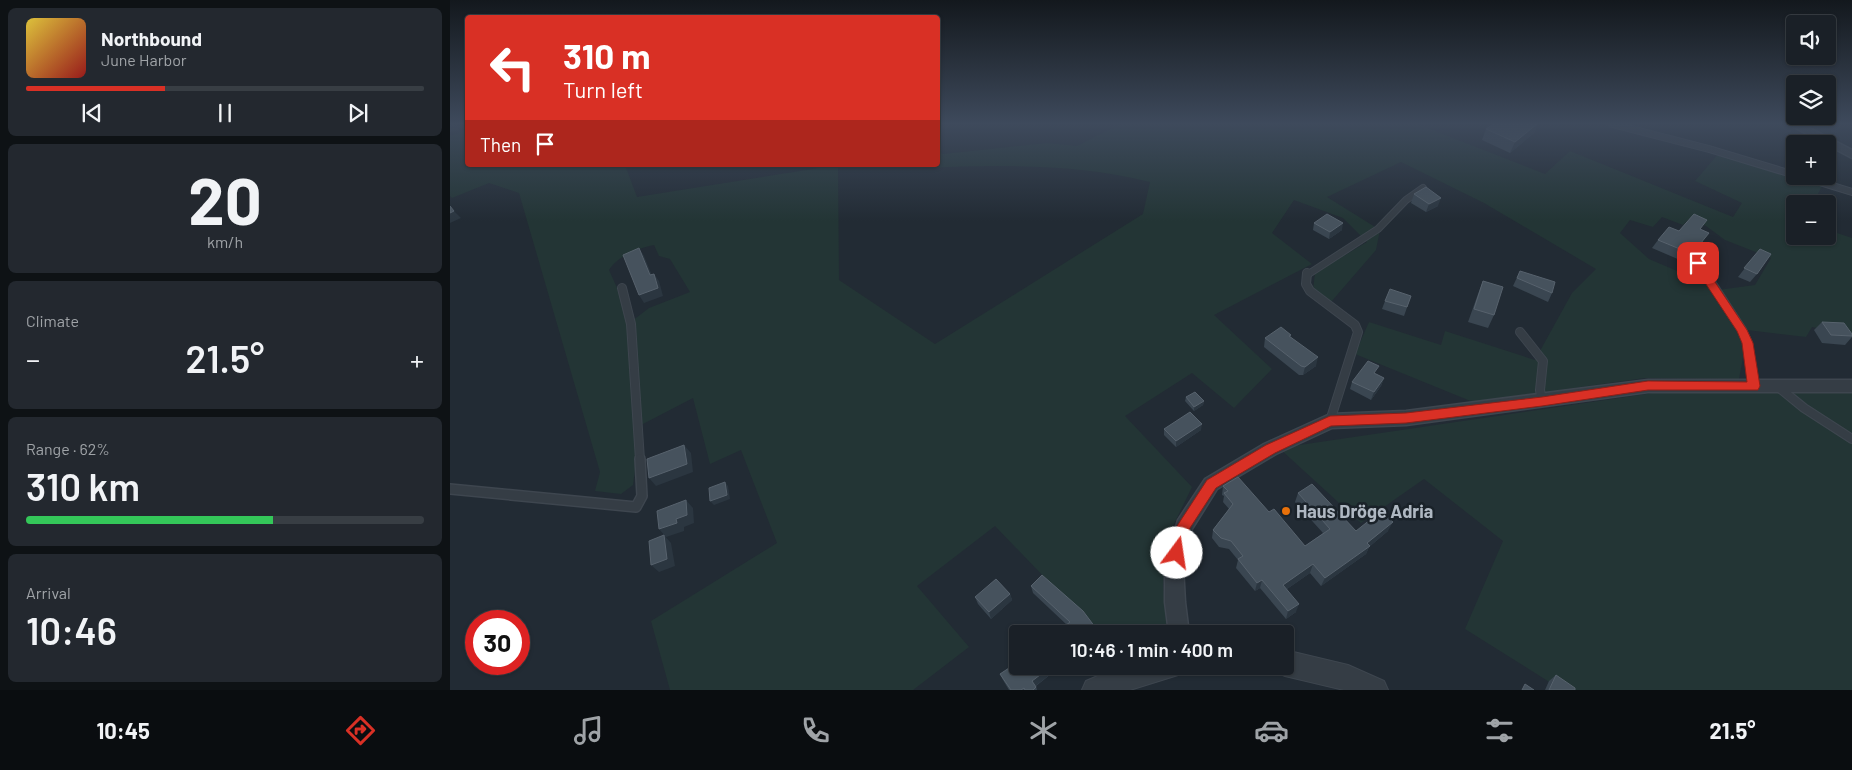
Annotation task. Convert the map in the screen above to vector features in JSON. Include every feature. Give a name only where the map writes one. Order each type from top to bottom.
[{"type":"street","points":[[1178,625],[1174,566],[1184,526],[1211,484],[1270,449],[1330,421],[1406,418],[1542,402],[1648,386],[1852,386]]},
{"type":"street","points":[[1294,664],[1348,678],[1375,690]]},
{"type":"street","points":[[1095,690],[1137,675]]},
{"type":"lane","points":[[1733,156],[1786,172]]},
{"type":"lane","points":[[1829,185],[1852,192]]},
{"type":"lane","points":[[1330,421],[1358,332],[1355,325],[1310,291],[1306,284],[1307,273],[1378,229],[1406,200],[1424,188]]},
{"type":"lane","points":[[1698,263],[1742,330],[1748,343],[1754,386]]},
{"type":"lane","points":[[450,490],[636,507],[642,496],[630,324],[622,288]]},
{"type":"lane","points":[[1520,332],[1528,345],[1542,357],[1544,366],[1540,390],[1542,402]]},
{"type":"lane","points":[[1777,386],[1789,398],[1809,412],[1852,438]]},
{"type":"shaded area","points":[[450,156],[465,156],[465,167],[626,167],[637,197],[825,167],[838,167],[839,280],[935,344],[1143,214],[1150,182],[1094,171],[1066,168],[981,166],[924,168],[922,167],[940,167],[940,156],[1499,156],[1545,174],[1564,156],[1583,156],[1733,217],[1742,203],[1695,181],[1716,156],[1730,156],[1786,173],[1786,185],[1822,185],[1818,195],[1786,195],[1786,245],[1836,245],[1836,233],[1852,238],[1852,334],[1812,327],[1806,337],[1747,330],[1718,290],[1755,285],[1771,258],[1725,240],[1706,226],[1689,219],[1683,225],[1662,217],[1653,227],[1630,220],[1620,233],[1649,259],[1682,273],[1701,277],[1733,322],[1745,347],[1739,379],[1645,378],[1473,402],[1355,354],[1369,322],[1441,345],[1445,331],[1535,360],[1572,293],[1596,269],[1484,203],[1401,162],[1327,197],[1380,230],[1376,250],[1331,302],[1313,290],[1315,273],[1367,242],[1343,218],[1294,200],[1272,233],[1312,264],[1214,315],[1272,369],[1234,408],[1192,373],[1125,416],[1192,487],[1172,528],[1163,585],[1166,625],[1090,625],[995,526],[917,586],[969,647],[913,690],[670,690],[651,621],[777,543],[741,450],[710,464],[693,398],[641,425],[633,485],[621,494],[595,491],[600,472],[519,193],[489,183],[452,198],[450,196]],"holes":[[[654,245],[659,256],[670,259],[690,292],[649,308],[632,321],[609,270],[623,257]]]},
{"type":"shaded area","points":[[1653,393],[1852,393],[1852,690],[1562,690],[1465,629],[1503,541],[1424,479],[1361,523],[1279,448]]},
{"type":"building","points":[[1426,187],[1441,198],[1429,204],[1414,194]]},
{"type":"building","points":[[1327,214],[1343,223],[1330,232],[1314,223]]},
{"type":"building","points":[[1694,214],[1707,220],[1700,229],[1709,233],[1692,254],[1658,240],[1669,227],[1679,231]]},
{"type":"building","points":[[639,248],[650,275],[654,274],[658,288],[639,295],[623,255]]},
{"type":"building","points":[[1760,249],[1771,254],[1757,274],[1744,268]]},
{"type":"building","points":[[1520,271],[1555,282],[1552,293],[1517,278]]},
{"type":"building","points":[[1483,281],[1503,287],[1494,315],[1474,309]]},
{"type":"building","points":[[1390,289],[1411,296],[1407,307],[1385,301]]},
{"type":"building","points":[[1822,322],[1844,323],[1852,336],[1831,335]]},
{"type":"building","points":[[1281,327],[1291,335],[1289,336],[1318,357],[1305,367],[1301,366],[1265,338]]},
{"type":"building","points":[[1368,361],[1379,366],[1374,373],[1384,378],[1374,392],[1352,382]]},
{"type":"building","points":[[1195,392],[1204,401],[1194,407],[1186,397]]},
{"type":"building","points":[[1190,412],[1202,424],[1176,441],[1164,429]]},
{"type":"building","points":[[684,445],[687,464],[649,478],[647,459]]},
{"type":"building","points":[[1238,477],[1269,512],[1274,509],[1305,546],[1330,529],[1298,493],[1312,484],[1356,531],[1381,511],[1393,522],[1367,543],[1370,546],[1325,578],[1313,564],[1283,585],[1299,604],[1288,611],[1262,580],[1257,583],[1238,559],[1243,556],[1231,541],[1221,538],[1213,530],[1233,504],[1224,493],[1228,491],[1223,486]]},
{"type":"building","points":[[725,482],[727,495],[710,501],[709,488]]},
{"type":"building","points":[[686,500],[687,515],[676,519],[677,523],[659,529],[657,511]]},
{"type":"building","points":[[664,535],[667,559],[651,565],[649,541]]},
{"type":"building","points":[[1042,575],[1083,611],[1094,625],[1066,625],[1070,622],[1031,586]]},
{"type":"building","points":[[996,579],[1010,594],[989,612],[975,597]]},
{"type":"building","points":[[1009,668],[1009,675],[1040,675],[1032,681],[1036,687],[1033,690],[1025,690],[1024,688],[1021,690],[1011,690],[1000,674]]},
{"type":"building","points":[[1556,675],[1575,688],[1575,690],[1549,690]]},
{"type":"building","points":[[1525,684],[1534,690],[1522,690]]},
{"type":"place","name":"Haus Dröge Adria","points":[[1286,511]]},
{"type":"route","points":[[1177,553],[1184,526],[1211,484],[1270,449],[1330,421],[1406,418],[1542,402],[1648,386],[1754,386],[1748,343],[1742,330],[1698,263]]}]
